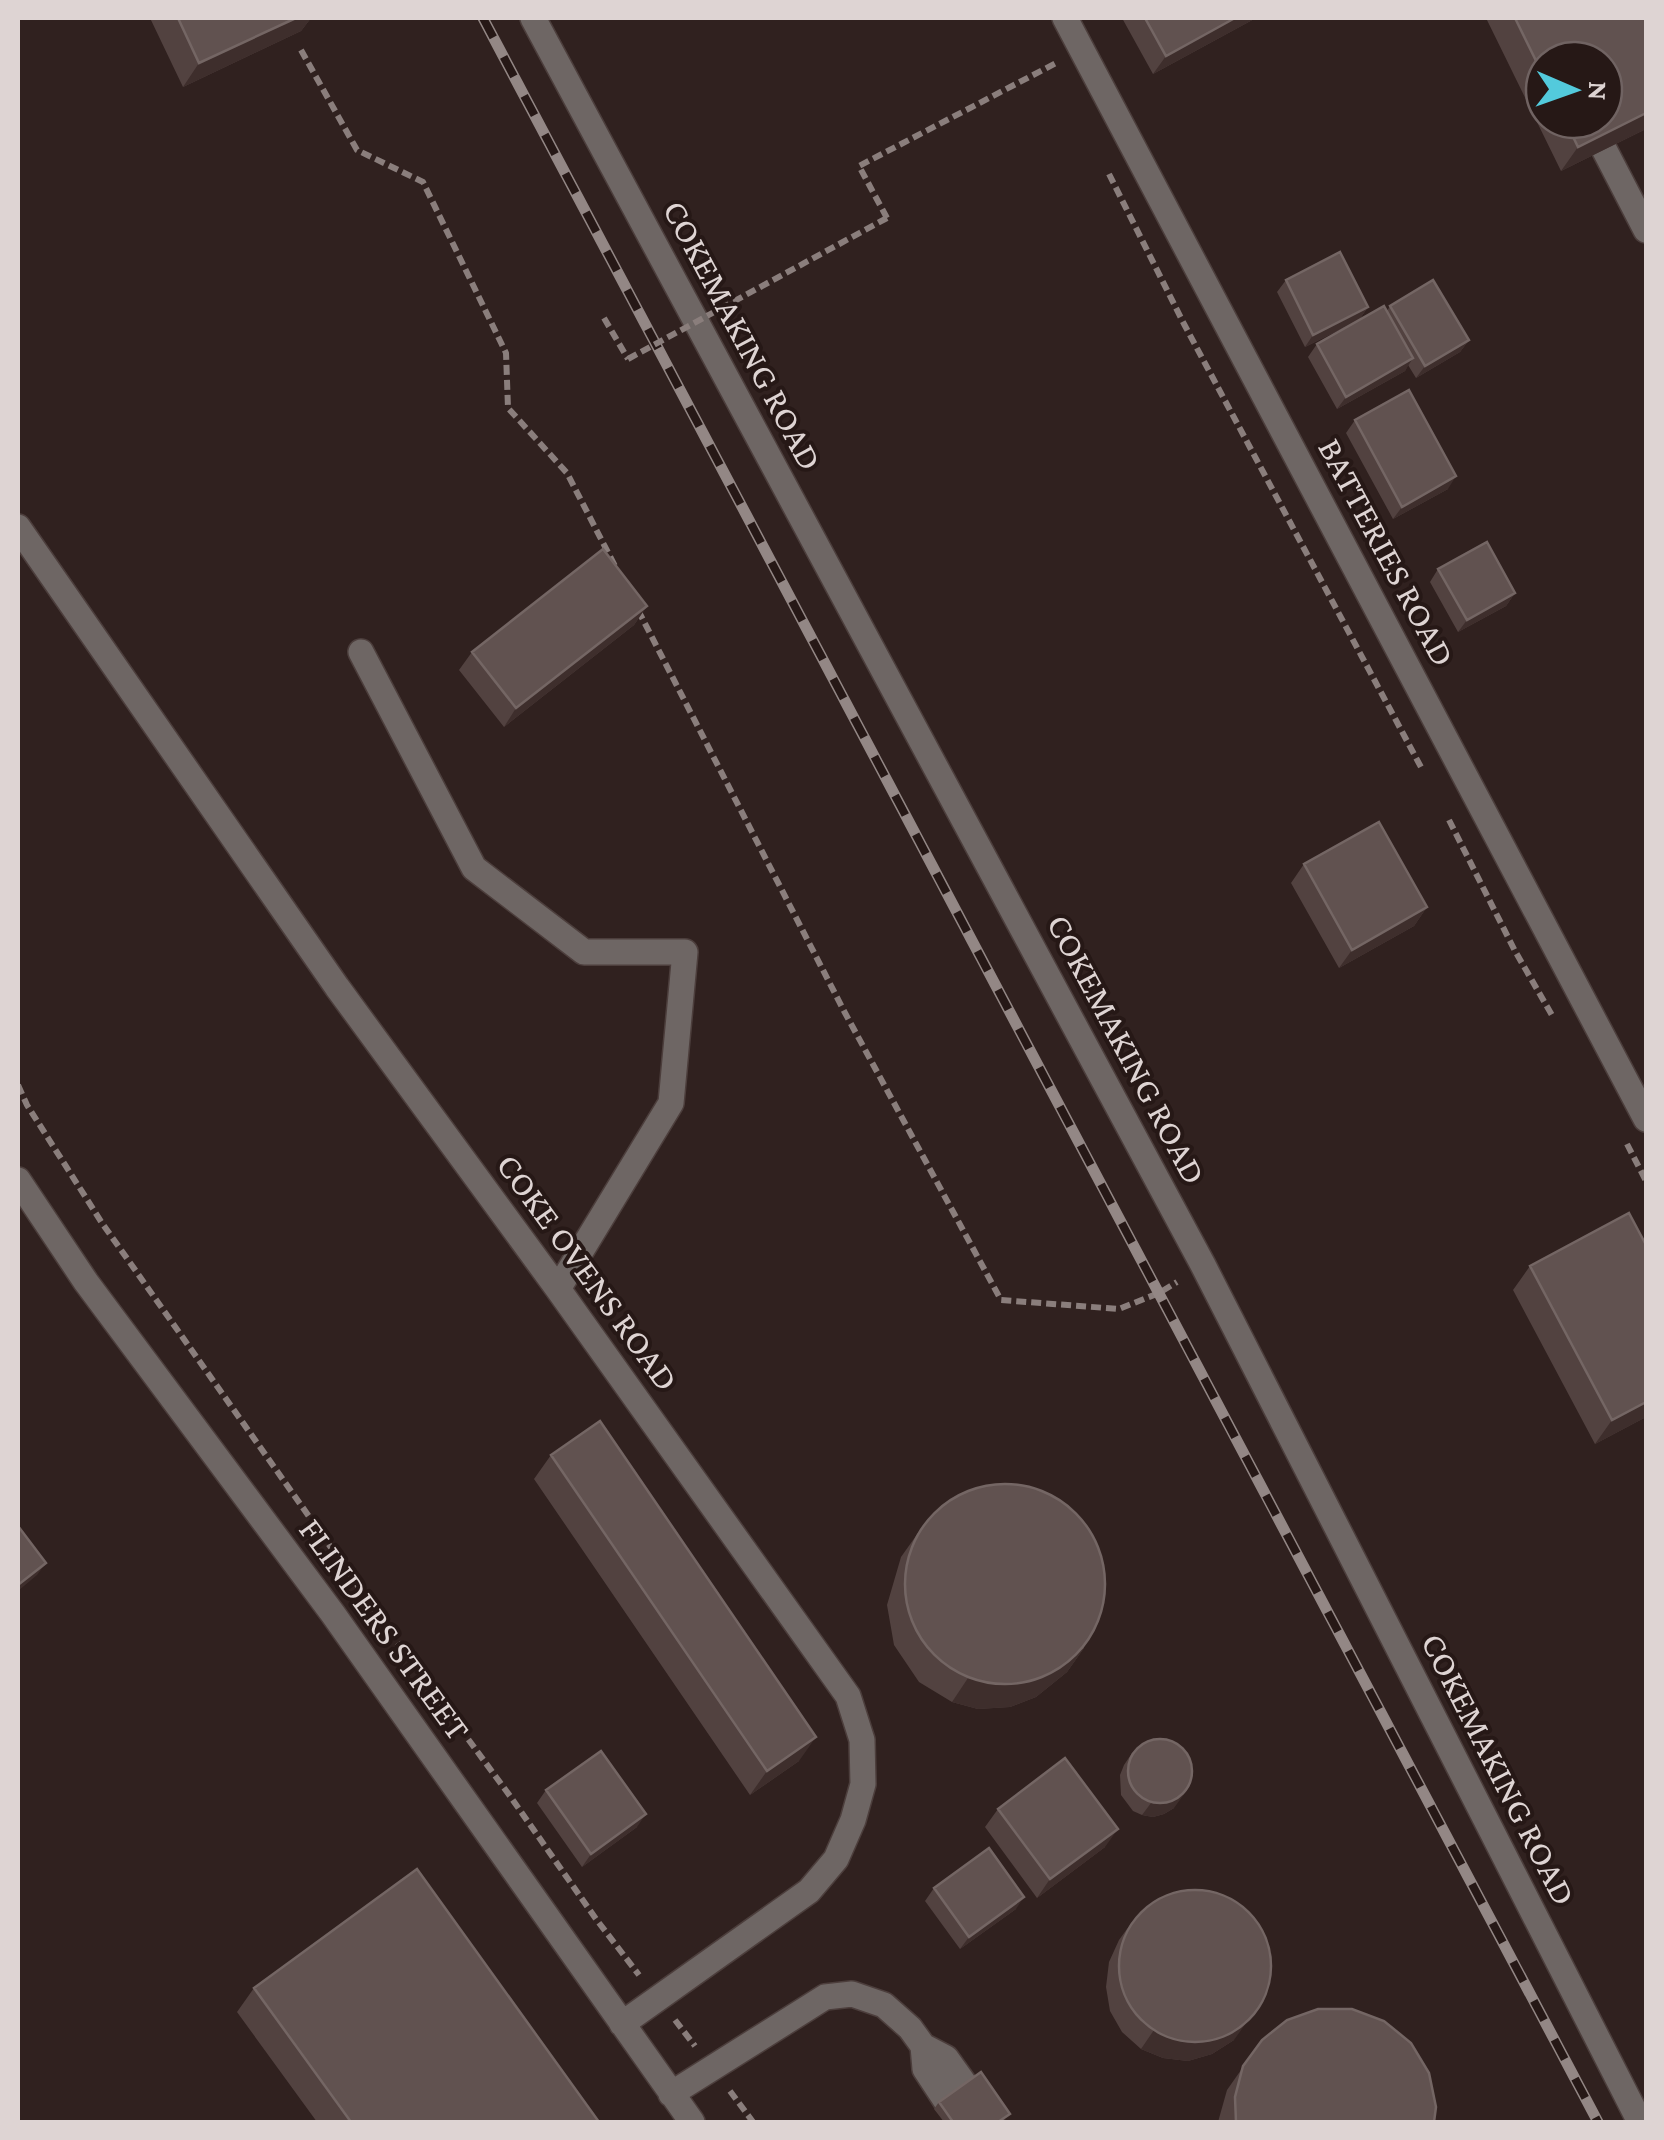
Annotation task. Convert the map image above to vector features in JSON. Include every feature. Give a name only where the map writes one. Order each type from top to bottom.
[{"type":"street","name":"COKEMAKING ROAD","points":[[532,18],[1203,1265],[1640,2122]]},
{"type":"street","name":"BATTERIES ROAD","points":[[1065,18],[1646,1120]]},
{"type":"street","points":[[1599,140],[1646,230]]},
{"type":"street","name":"COKE OVENS ROAD","points":[[18,527],[337,987],[848,1696],[862,1740],[863,1784],[854,1820],[836,1859],[809,1891],[622,2024]]},
{"type":"street","points":[[360,652],[474,868],[584,952],[686,952],[671,1103],[558,1289]]},
{"type":"street","name":"FLINDERS STREET","points":[[18,1180],[86,1282],[332,1614],[692,2122]]},
{"type":"street","points":[[671,2094],[824,1997],[852,1994],[884,2005],[910,2028],[923,2046],[925,2069],[956,2094]]},
{"type":"path","points":[[301,50],[357,150],[423,182],[506,354],[508,408],[567,473],[620,577]]},
{"type":"path","points":[[604,318],[628,359],[887,218],[859,166],[1063,60]]},
{"type":"path","points":[[630,594],[844,1010],[1001,1300],[1120,1308],[1159,1293],[1203,1265]]},
{"type":"path","points":[[18,1085],[102,1223],[418,1670],[596,1919],[753,2122]]},
{"type":"building","points":[[178,18],[296,18],[199,63]]},
{"type":"building","points":[[1145,18],[1235,18],[1166,56]]},
{"type":"building","points":[[1515,18],[1646,18],[1646,113],[1624,124],[1624,40],[1526,40]]},
{"type":"building","points":[[1340,252],[1368,307],[1313,335],[1286,280]]},
{"type":"building","points":[[1433,280],[1469,340],[1425,366],[1390,306]]},
{"type":"building","points":[[1384,306],[1413,358],[1346,397],[1317,344]]},
{"type":"building","points":[[1409,390],[1456,476],[1402,507],[1355,420]]},
{"type":"building","points":[[1487,542],[1515,593],[1467,620],[1438,569]]},
{"type":"building","points":[[603,549],[647,606],[516,708],[472,652]]},
{"type":"building","points":[[1379,822],[1427,907],[1352,950],[1304,864]]},
{"type":"building","points":[[1629,1213],[1646,1245],[1646,1402],[1612,1420],[1530,1266]]},
{"type":"building","points":[[600,1421],[816,1737],[767,1771],[551,1455]]},
{"type":"building","points":[[1005,1484],[1043,1492],[1075,1514],[1097,1546],[1105,1584],[1097,1622],[1075,1654],[1043,1676],[1005,1684],[967,1676],[935,1654],[913,1622],[905,1584],[913,1546],[935,1514],[967,1492]]},
{"type":"building","points":[[18,1526],[46,1563],[18,1585]]},
{"type":"building","points":[[1160,1739],[1183,1748],[1192,1771],[1183,1794],[1160,1803],[1137,1794],[1128,1771],[1137,1748]]},
{"type":"building","points":[[601,1751],[646,1814],[591,1854],[546,1790]]},
{"type":"building","points":[[1065,1758],[1118,1829],[1050,1879],[998,1809]]},
{"type":"building","points":[[989,1848],[1024,1897],[969,1937],[934,1888]]},
{"type":"building","points":[[417,1869],[599,2122],[351,2122],[254,1988]]},
{"type":"building","points":[[1195,1890],[1224,1896],[1248,1913],[1265,1937],[1271,1966],[1265,1995],[1248,2019],[1224,2036],[1195,2042],[1166,2036],[1142,2019],[1125,1995],[1119,1966],[1125,1937],[1142,1913],[1166,1896]]},
{"type":"building","points":[[1318,2009],[1352,2009],[1384,2021],[1411,2043],[1429,2073],[1436,2107],[1434,2122],[1236,2122],[1235,2097],[1243,2066],[1262,2040],[1287,2020]]},
{"type":"building","points":[[981,2072],[1010,2114],[998,2122],[953,2122],[939,2102]]},
{"type":"railway","points":[[483,18],[1598,2122]]}]
